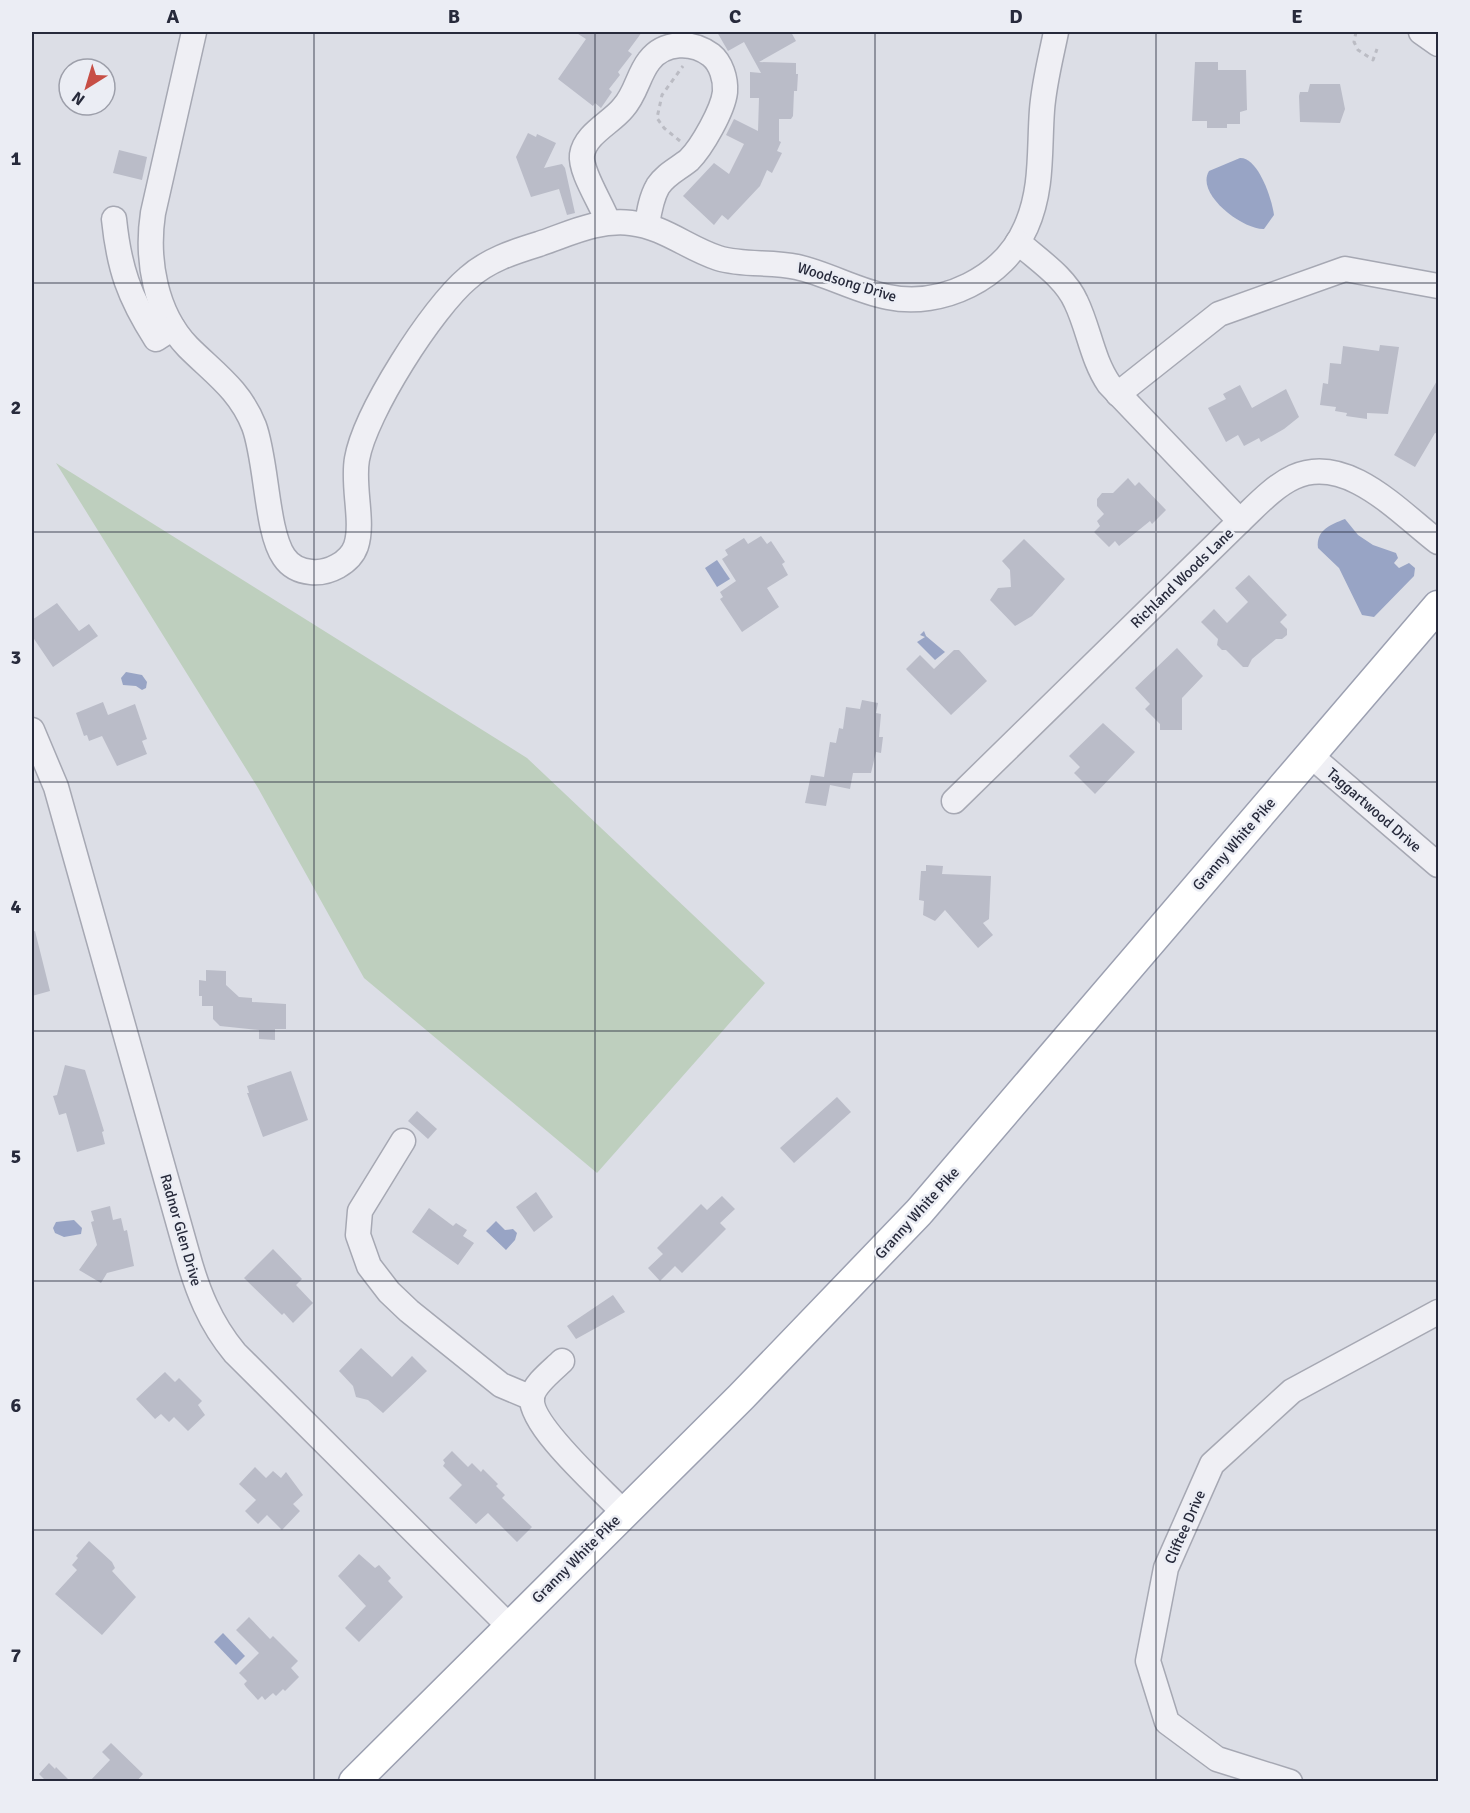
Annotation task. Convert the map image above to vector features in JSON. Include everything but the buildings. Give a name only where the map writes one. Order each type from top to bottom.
[{"type":"main road","name":"Granny White Pike","points":[[354,1782],[741,1397],[919,1212],[1438,606]]},
{"type":"street","name":"Woodsong Drive","points":[[194,32],[151,226],[153,271],[162,304],[173,328],[189,348],[229,384],[247,410],[259,444],[276,540],[284,557],[300,570],[321,572],[342,563],[356,546],[355,473],[364,433],[382,398],[437,310],[468,278],[488,264],[608,222],[646,225],[673,235],[717,258],[800,267],[879,295],[902,299],[940,296],[969,285],[996,267],[1025,231],[1037,194],[1043,96],[1056,32]]},
{"type":"street","points":[[1420,32],[1438,44]]},
{"type":"street","points":[[608,222],[582,160],[584,148],[593,135],[630,100],[654,56],[668,48],[686,45],[714,58],[725,85],[722,101],[696,152],[657,187],[646,225]]},
{"type":"street","points":[[114,219],[123,277],[139,312],[156,339],[173,328]]},
{"type":"street","points":[[1018,242],[1054,273],[1071,292],[1098,367],[1118,394],[1240,521]]},
{"type":"street","points":[[1118,394],[1219,314],[1345,268],[1438,286]]},
{"type":"street","name":"Richland Woods Lane","points":[[954,801],[1240,521],[1288,480],[1311,472],[1327,471],[1347,476],[1365,486],[1438,542]]},
{"type":"street","name":"Radnor Glen Drive","points":[[32,730],[59,796],[189,1263],[214,1327],[235,1353],[509,1626]]},
{"type":"street","name":"Taggartwood Drive","points":[[1310,755],[1438,865]]},
{"type":"street","points":[[403,1141],[360,1211],[358,1235],[369,1266],[389,1292],[409,1311],[501,1385],[532,1398]]},
{"type":"street","name":"Cliftee Drive","points":[[1290,1782],[1217,1759],[1167,1722],[1148,1661],[1166,1568],[1212,1464],[1292,1391],[1438,1312]]},
{"type":"street","points":[[562,1361],[538,1386],[532,1398],[539,1418],[552,1439],[623,1512]]},
{"type":"path","points":[[1356,32],[1354,42],[1361,53],[1373,60],[1377,49]]},
{"type":"path","points":[[686,45],[683,67],[662,95],[657,118],[664,128],[696,152]]},
{"type":"green space","points":[[56,463],[527,758],[765,983],[597,1173],[364,978],[258,788]]},
{"type":"water","points":[[1240,158],[1253,164],[1263,180],[1270,199],[1274,215],[1264,229],[1245,224],[1234,217],[1223,209],[1209,190],[1206,180],[1209,171]]},
{"type":"water","points":[[1345,519],[1358,535],[1373,545],[1396,553],[1398,558],[1394,563],[1399,568],[1409,563],[1415,568],[1414,576],[1374,617],[1362,615],[1339,568],[1318,548],[1322,532]]},
{"type":"water","points":[[717,560],[730,579],[717,587],[705,568]]},
{"type":"water","points":[[924,631],[926,636],[945,652],[935,660],[917,642],[925,637],[920,635]]},
{"type":"water","points":[[126,672],[142,675],[147,682],[146,688],[142,690],[136,686],[123,685],[121,678]]},
{"type":"water","points":[[74,1220],[82,1228],[81,1234],[64,1237],[55,1233],[53,1228],[56,1222]]},
{"type":"water","points":[[496,1221],[505,1230],[513,1229],[517,1233],[515,1240],[506,1250],[486,1231]]},
{"type":"water","points":[[223,1633],[245,1656],[236,1665],[214,1642]]}]
